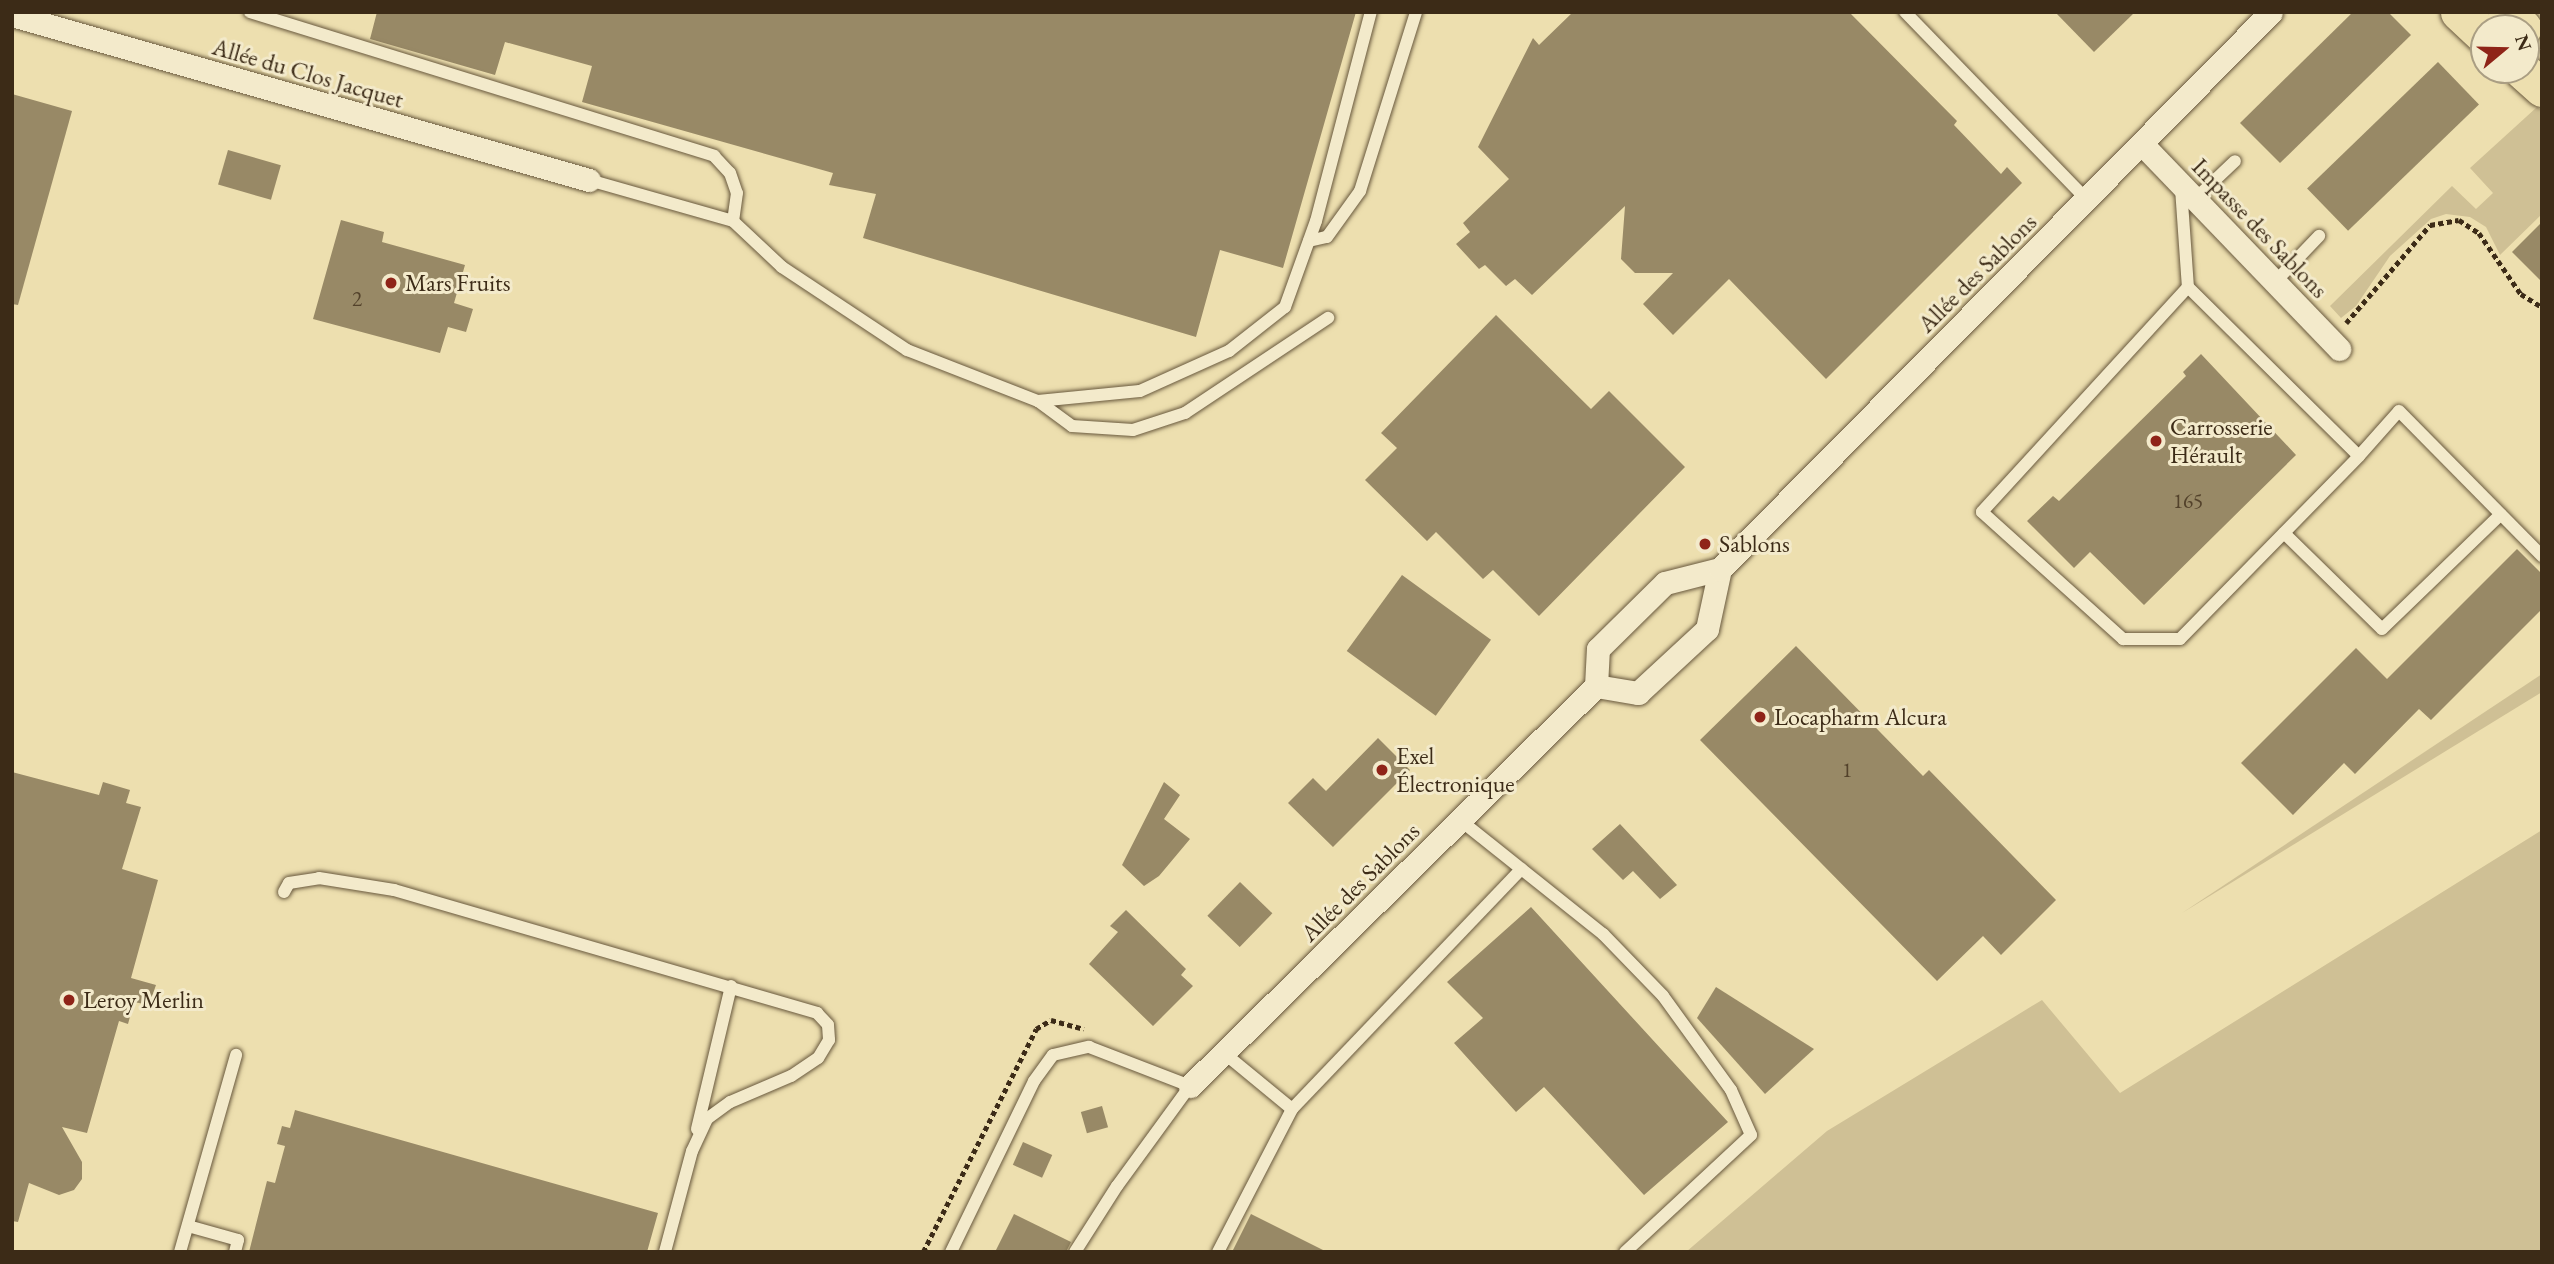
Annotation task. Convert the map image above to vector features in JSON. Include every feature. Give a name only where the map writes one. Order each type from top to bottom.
[{"type":"street","name":"Allée des Sablons","points":[[1720,569],[2143,145],[2271,12]]},
{"type":"street","name":"Allée du Clos Jacquet","points":[[12,15],[589,180]]},
{"type":"street","name":"Impasse des Sablons","points":[[2143,145],[2335,343]]},
{"type":"street","points":[[1720,569],[1707,629],[1688,647],[1638,693],[1596,686],[1598,649],[1665,583],[1720,569]]},
{"type":"street","name":"Allée des Sablons","points":[[1190,1086],[1596,686]]},
{"type":"lane","points":[[250,12],[714,156],[730,173],[737,194],[733,221]]},
{"type":"lane","points":[[1038,401],[1140,391],[1229,351],[1285,307],[1309,241],[1371,12]]},
{"type":"lane","points":[[1309,241],[1327,237],[1360,191],[1416,12]]},
{"type":"lane","points":[[1905,12],[2087,200]]},
{"type":"lane","points":[[2235,161],[2188,192],[2188,287],[1982,512],[2123,639],[2180,639],[2359,457],[2399,411],[2542,556]]},
{"type":"lane","points":[[589,180],[733,221],[782,267],[907,350],[1038,401],[1072,426],[1133,430],[1185,413],[1328,318]]},
{"type":"lane","points":[[2275,282],[2319,236]]},
{"type":"lane","points":[[2188,287],[2359,457]]},
{"type":"lane","points":[[2284,533],[2382,629],[2501,514]]},
{"type":"lane","points":[[1460,820],[1604,934],[1663,996],[1731,1090],[1751,1135],[1625,1252]]},
{"type":"lane","points":[[1218,1252],[1292,1109],[1521,869]]},
{"type":"lane","points":[[284,892],[289,883],[320,878],[394,890],[817,1013],[828,1025],[829,1040],[818,1058],[791,1076],[730,1102],[708,1118],[692,1151]]},
{"type":"lane","points":[[665,1252],[731,986]]},
{"type":"lane","points":[[951,1252],[1034,1081],[1053,1055],[1089,1047],[1190,1086],[1116,1185],[1075,1252]]},
{"type":"lane","points":[[1224,1053],[1292,1109]]},
{"type":"lane","points":[[180,1252],[236,1055]]},
{"type":"lane","points":[[188,1226],[239,1240],[235,1252]]},
{"type":"path","points":[[2335,343],[2430,225],[2459,220],[2479,233],[2521,294],[2542,307]]},
{"type":"shaded area","points":[[2537,107],[2542,111],[2542,214],[2500,255],[2486,227],[2470,217],[2446,214],[2431,219],[2390,256],[2356,306],[2341,318],[2330,306],[2452,186],[2476,209],[2493,193],[2470,168]]},
{"type":"shaded area","points":[[2542,674],[2542,692],[2182,913]]},
{"type":"shaded area","points":[[2542,830],[2542,1252],[1686,1252],[1827,1131],[2042,1000],[2120,1093]]},
{"type":"building","points":[[377,12],[1356,12],[1283,268],[1220,250],[1196,337],[863,238],[876,194],[829,185],[833,173],[582,102],[592,66],[505,42],[495,75],[370,39]]},
{"type":"building","points":[[1573,12],[1849,12],[1957,121],[1954,125],[2001,174],[2007,167],[2022,183],[1826,379],[1729,279],[1673,335],[1643,304],[1673,273],[1635,273],[1621,259],[1625,206],[1532,295],[1515,279],[1506,286],[1485,265],[1479,269],[1456,244],[1470,232],[1463,223],[1509,179],[1478,147],[1533,38],[1539,45]]},
{"type":"building","points":[[2055,12],[2135,12],[2094,52]]},
{"type":"building","points":[[2353,12],[2388,12],[2411,35],[2280,163],[2240,123]]},
{"type":"building","points":[[2438,62],[2479,104],[2348,231],[2307,188]]},
{"type":"building","points":[[12,94],[72,111],[18,305],[12,304]]},
{"type":"building","points":[[228,150],[281,165],[271,200],[218,185]]},
{"type":"building","points":[[341,220],[384,232],[382,242],[465,265],[454,303],[473,309],[466,332],[448,327],[440,353],[313,319]]},
{"type":"building","points":[[2542,222],[2542,282],[2512,252]]},
{"type":"building","points":[[1496,315],[1591,409],[1609,391],[1685,467],[1539,616],[1493,570],[1483,579],[1436,532],[1427,541],[1365,480],[1397,448],[1381,433]]},
{"type":"building","points":[[2201,354],[2296,455],[2144,605],[2090,552],[2074,568],[2027,521],[2053,496],[2059,501],[2186,376],[2183,372]]},
{"type":"building","points":[[2517,549],[2542,574],[2542,609],[2431,720],[2419,709],[2355,774],[2344,763],[2293,815],[2241,763],[2356,648],[2387,679]]},
{"type":"building","points":[[1402,575],[1491,640],[1436,716],[1347,651]]},
{"type":"building","points":[[1796,646],[1923,776],[1929,770],[2056,900],[2001,955],[1983,936],[1937,981],[1700,740]]},
{"type":"building","points":[[1378,738],[1410,770],[1333,847],[1288,803],[1313,778],[1326,791]]},
{"type":"building","name":"Leroy Merlin","points":[[12,772],[99,795],[103,782],[130,790],[126,803],[141,807],[122,869],[158,880],[131,978],[156,985],[149,1005],[134,1002],[128,1024],[119,1021],[87,1133],[62,1127],[82,1162],[82,1179],[74,1190],[59,1195],[29,1183],[18,1222],[12,1221]]},
{"type":"building","points":[[1164,782],[1180,795],[1164,819],[1190,839],[1159,876],[1144,886],[1122,865]]},
{"type":"building","points":[[1620,824],[1677,885],[1660,899],[1633,871],[1623,880],[1592,849]]},
{"type":"building","points":[[1240,882],[1272,913],[1240,947],[1207,916]]},
{"type":"building","points":[[1531,907],[1728,1122],[1644,1195],[1544,1087],[1516,1112],[1454,1043],[1483,1018],[1447,982]]},
{"type":"building","points":[[1126,910],[1186,969],[1181,975],[1193,986],[1153,1026],[1089,964],[1118,932],[1110,926]]},
{"type":"building","points":[[1716,987],[1814,1049],[1765,1094],[1697,1018]]},
{"type":"building","points":[[1102,1106],[1108,1127],[1087,1133],[1081,1112]]},
{"type":"building","points":[[295,1110],[658,1213],[647,1252],[249,1252],[267,1181],[275,1183],[285,1146],[277,1144],[282,1126],[290,1128]]},
{"type":"building","points":[[1023,1142],[1052,1155],[1042,1178],[1013,1165]]},
{"type":"building","points":[[1014,1214],[1071,1242],[1066,1252],[995,1252]]},
{"type":"building","points":[[1251,1214],[1327,1252],[1232,1252]]},
{"type":"place","name":"Mars Fruits","points":[[391,283]]},
{"type":"place","name":"Carrosserie Hérault","points":[[2156,441]]},
{"type":"place","name":"Sablons","points":[[1705,544]]},
{"type":"place","name":"Locapharm Alcura","points":[[1760,717]]},
{"type":"place","name":"Exel Électronique","points":[[1382,770]]},
{"type":"place","name":"Leroy Merlin","points":[[69,1000]]}]
